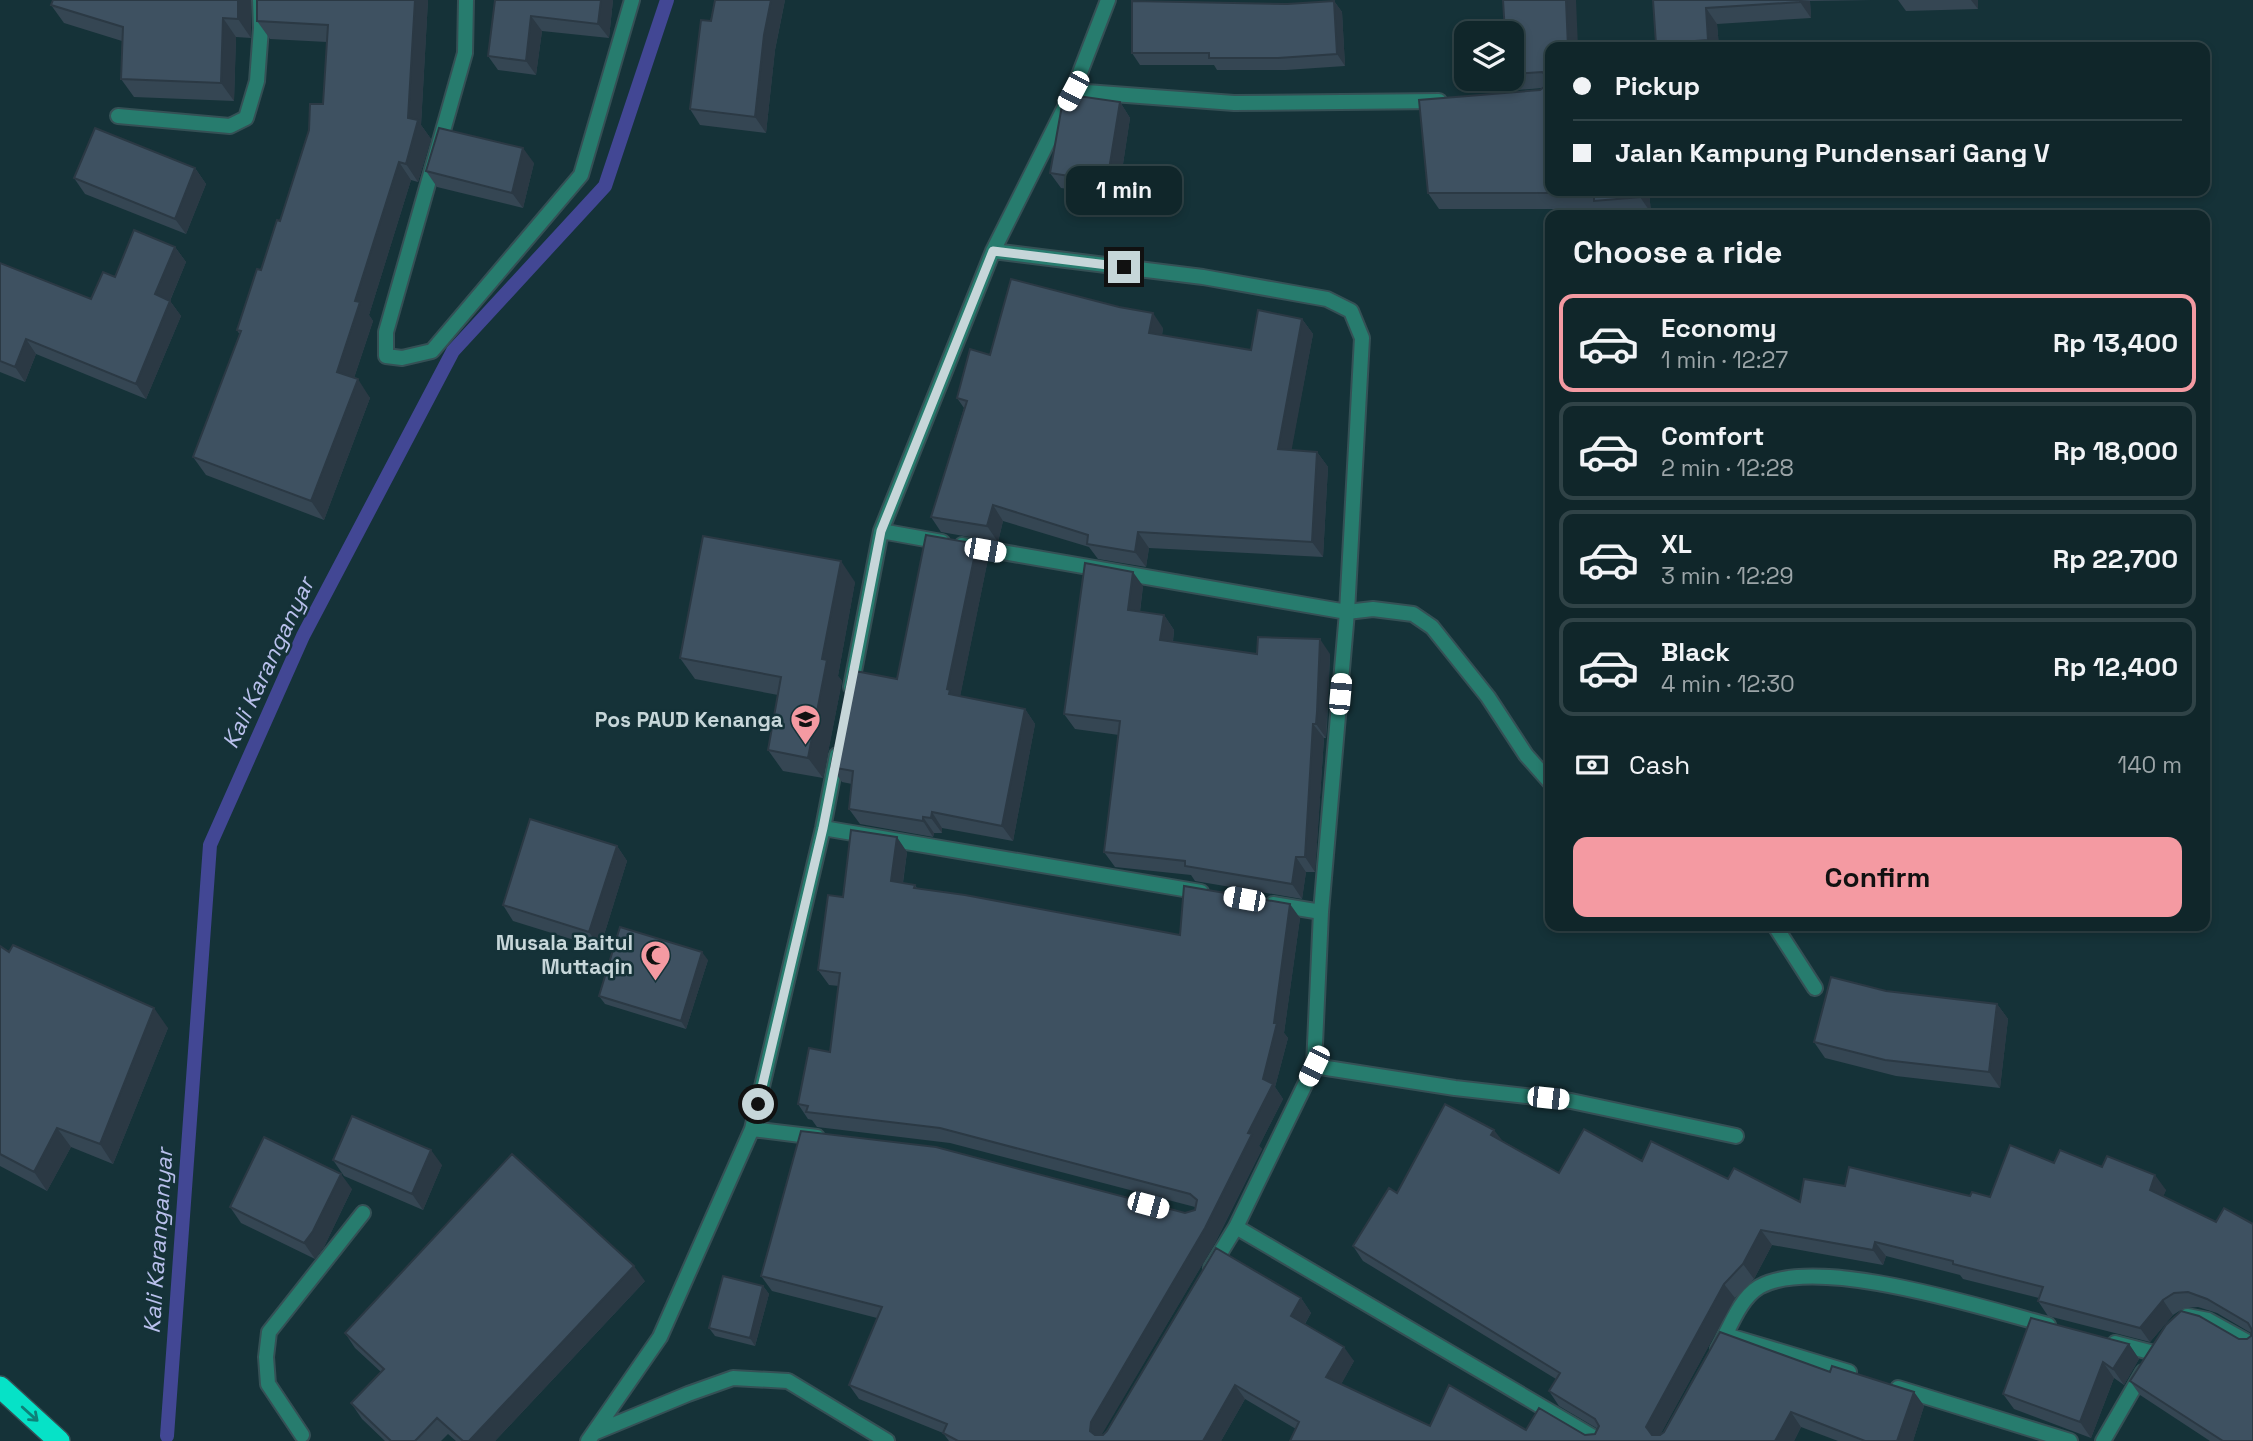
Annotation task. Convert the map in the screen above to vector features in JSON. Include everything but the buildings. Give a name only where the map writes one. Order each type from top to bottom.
[{"type":"highway","points":[[0,1387],[59,1441]]},
{"type":"street","points":[[118,116],[230,126],[246,118],[257,81],[260,0]]},
{"type":"street","points":[[466,0],[466,53],[386,332],[386,356],[402,358],[432,351],[581,175],[632,0]]},
{"type":"street","points":[[847,706],[881,531],[993,251],[1073,91],[1108,0]]},
{"type":"street","points":[[1073,91],[1234,103],[1454,101]]},
{"type":"street","points":[[993,251],[1203,276],[1327,299],[1350,311],[1362,338],[1347,612],[1321,912],[1314,1066],[1236,1227],[1200,1286]]},
{"type":"street","points":[[881,531],[1347,612],[1373,609],[1413,614],[1432,627],[1488,697],[1526,755],[1545,776]]},
{"type":"street","points":[[591,1437],[660,1337],[752,1129],[823,828],[839,747]]},
{"type":"street","points":[[823,828],[1213,894]]},
{"type":"street","points":[[1254,901],[1321,912]]},
{"type":"street","points":[[1778,931],[1815,988]]},
{"type":"street","points":[[1314,1066],[1455,1088],[1571,1101],[1736,1136]]},
{"type":"street","points":[[752,1129],[831,1138]]},
{"type":"street","points":[[303,1439],[268,1384],[266,1357],[269,1332],[363,1213]]},
{"type":"street","points":[[1236,1227],[1600,1441]]},
{"type":"street","points":[[1713,1358],[1743,1303],[1756,1288],[1794,1276],[1881,1282],[2063,1329]]},
{"type":"street","points":[[2178,1322],[2185,1317],[2199,1317],[2253,1345]]},
{"type":"street","points":[[1726,1335],[1858,1376]]},
{"type":"street","points":[[2102,1339],[2158,1348],[2104,1441]]},
{"type":"street","points":[[591,1437],[688,1394],[733,1378],[788,1381],[887,1441]]},
{"type":"street","points":[[1885,1384],[2070,1441]]},
{"type":"waterway","name":"Kali Karanganyar","points":[[167,1436],[210,845],[303,636],[453,351],[605,186],[667,0]]},
{"type":"place","name":"Pos PAUD Kenanga","points":[[806,747]]},
{"type":"place","name":"Musala Baitul Muttaqin","points":[[656,982]]},
{"type":"route","points":[[758,1104],[823,828],[881,531],[993,251],[1124,267]]}]
